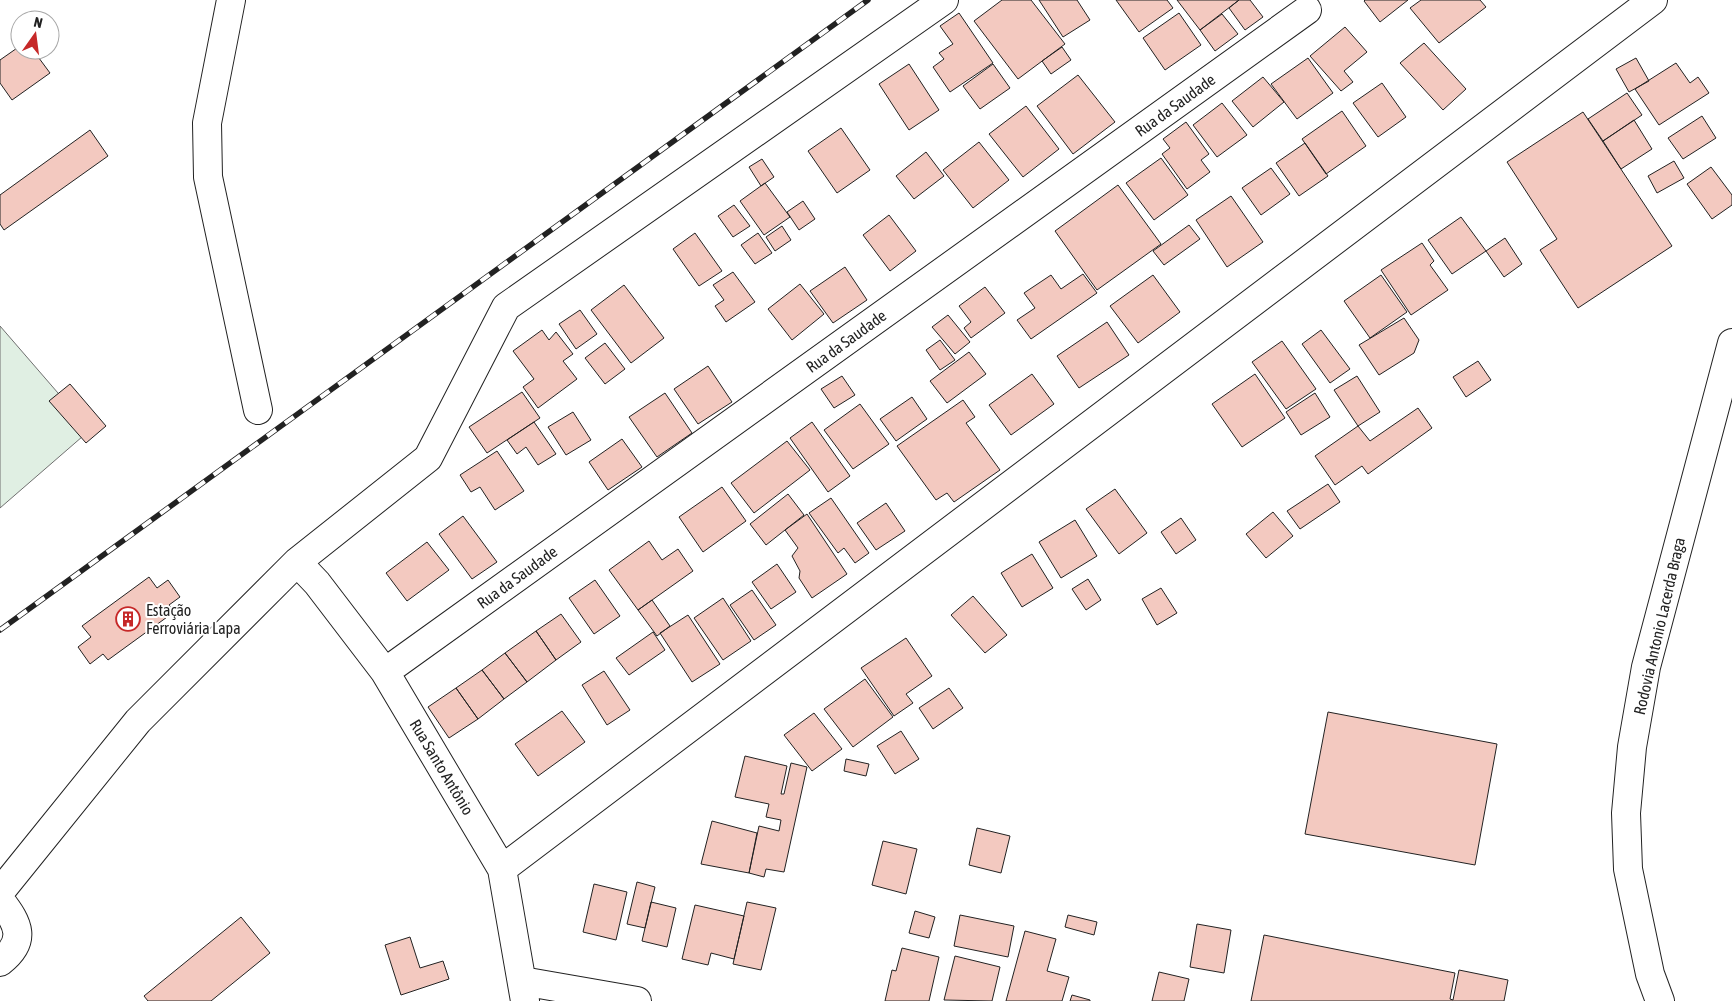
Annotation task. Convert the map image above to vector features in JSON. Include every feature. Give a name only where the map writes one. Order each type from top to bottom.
[{"type":"street","points":[[231,0],[207,123],[208,176],[258,410]]},
{"type":"street","points":[[0,892],[138,721],[297,562],[428,458],[506,307],[944,0]]},
{"type":"street","points":[[502,869],[1653,0]]},
{"type":"street","name":"Rua da Saudade","points":[[385,672],[1307,10]]},
{"type":"street","name":"Rodovia Antonio Lacerda Braga","points":[[1660,1001],[1650,974],[1628,869],[1626,813],[1632,747],[1646,667],[1732,343]]},
{"type":"street","name":"Rua Santo Antônio","points":[[297,562],[317,583],[385,672],[502,869],[524,991]]},
{"type":"street","points":[[0,900],[16,926],[18,942],[8,956],[0,962]]},
{"type":"street","points":[[524,991],[637,1001]]},
{"type":"green space","points":[[0,326],[90,430],[0,508]]},
{"type":"building","points":[[1002,0],[1031,0],[1065,44],[1018,79],[974,21]]},
{"type":"building","points":[[1039,0],[1077,0],[1090,20],[1063,37]]},
{"type":"building","points":[[1116,0],[1167,0],[1173,8],[1139,32]]},
{"type":"building","points":[[1177,0],[1239,0],[1200,30]]},
{"type":"building","points":[[1239,0],[1250,0],[1263,17],[1245,30],[1229,8]]},
{"type":"building","points":[[1365,0],[1408,0],[1380,22]]},
{"type":"building","points":[[1421,0],[1480,0],[1486,7],[1439,43],[1410,8]]},
{"type":"building","points":[[959,13],[993,63],[950,92],[933,67],[944,59],[939,53],[953,44],[940,26]]},
{"type":"building","points":[[1179,13],[1201,45],[1165,70],[1143,38]]},
{"type":"building","points":[[1222,14],[1238,34],[1215,51],[1200,30]]},
{"type":"building","points":[[1345,27],[1367,52],[1344,71],[1353,82],[1341,91],[1310,56]]},
{"type":"building","points":[[1424,43],[1466,89],[1443,110],[1400,63]]},
{"type":"building","points":[[1062,47],[1071,60],[1051,74],[1042,61]]},
{"type":"building","points":[[10,53],[10,60],[40,60],[50,73],[12,100],[0,83],[0,60]]},
{"type":"building","points":[[1308,58],[1333,93],[1297,119],[1271,84]]},
{"type":"building","points":[[1636,58],[1649,81],[1629,92],[1616,69]]},
{"type":"building","points":[[1676,63],[1690,83],[1698,77],[1709,93],[1659,125],[1635,89]]},
{"type":"building","points":[[909,64],[939,110],[909,130],[879,84]]},
{"type":"building","points":[[993,64],[1010,88],[980,109],[963,86]]},
{"type":"building","points":[[1078,75],[1115,122],[1073,154],[1037,106]]},
{"type":"building","points":[[1263,77],[1284,102],[1253,127],[1232,101]]},
{"type":"building","points":[[1382,83],[1406,117],[1378,137],[1353,103]]},
{"type":"building","points":[[1627,93],[1642,115],[1603,141],[1588,119]]},
{"type":"building","points":[[1222,103],[1247,135],[1217,157],[1193,125]]},
{"type":"building","points":[[1026,106],[1059,149],[1023,177],[989,134]]},
{"type":"building","points":[[1342,111],[1366,146],[1326,174],[1302,139]]},
{"type":"building","points":[[1583,112],[1672,246],[1578,308],[1540,250],[1557,239],[1507,162]]},
{"type":"building","points":[[1702,116],[1716,138],[1683,159],[1668,138]]},
{"type":"building","points":[[1634,120],[1652,149],[1621,169],[1603,141]]},
{"type":"building","points":[[1186,122],[1209,154],[1201,160],[1210,172],[1187,189],[1162,154],[1170,148],[1163,139]]},
{"type":"building","points":[[841,128],[870,170],[837,193],[808,151]]},
{"type":"building","points":[[90,130],[108,156],[4,230],[0,224],[0,195]]},
{"type":"building","points":[[979,142],[1009,180],[973,208],[943,170]]},
{"type":"building","points":[[1305,143],[1328,176],[1299,196],[1276,163]]},
{"type":"building","points":[[926,152],[944,176],[914,199],[896,176]]},
{"type":"building","points":[[1161,158],[1188,195],[1154,220],[1126,183]]},
{"type":"building","points":[[762,159],[774,177],[761,186],[749,167]]},
{"type":"building","points":[[1674,161],[1684,178],[1657,193],[1648,176]]},
{"type":"building","points":[[1711,167],[1732,195],[1732,205],[1712,219],[1687,184]]},
{"type":"building","points":[[1271,168],[1290,194],[1261,215],[1242,188]]},
{"type":"building","points":[[765,183],[790,217],[764,235],[740,201]]},
{"type":"building","points":[[1118,185],[1161,244],[1097,290],[1055,231]]},
{"type":"building","points":[[1231,196],[1263,242],[1227,267],[1196,220]]},
{"type":"building","points":[[803,201],[815,219],[799,230],[787,212]]},
{"type":"building","points":[[734,205],[750,226],[733,237],[718,216]]},
{"type":"building","points":[[889,215],[916,251],[890,271],[863,235]]},
{"type":"building","points":[[1461,217],[1486,251],[1452,274],[1428,240]]},
{"type":"building","points":[[1189,225],[1200,239],[1164,265],[1153,251]]},
{"type":"building","points":[[782,226],[791,240],[775,251],[766,237]]},
{"type":"building","points":[[695,233],[722,271],[699,286],[673,249]]},
{"type":"building","points":[[758,233],[772,253],[755,264],[741,245]]},
{"type":"building","points":[[1505,238],[1522,264],[1504,277],[1486,251]]},
{"type":"building","points":[[1422,243],[1434,261],[1430,265],[1448,290],[1411,315],[1381,270]]},
{"type":"building","points":[[845,267],[867,300],[833,323],[810,291]]},
{"type":"building","points":[[733,272],[755,302],[726,322],[715,306],[724,300],[713,285]]},
{"type":"building","points":[[1083,274],[1097,293],[1031,339],[1017,320],[1035,308],[1024,293],[1051,275],[1061,289]]},
{"type":"building","points":[[1153,275],[1180,312],[1138,343],[1110,306]]},
{"type":"building","points":[[1381,275],[1407,312],[1370,338],[1344,301]]},
{"type":"building","points":[[800,284],[824,314],[792,340],[768,309]]},
{"type":"building","points":[[624,285],[664,338],[631,363],[591,310]]},
{"type":"building","points":[[985,287],[1005,313],[971,338],[964,328],[971,322],[959,306]]},
{"type":"building","points":[[580,310],[597,334],[576,349],[559,324]]},
{"type":"building","points":[[948,315],[970,342],[955,354],[932,327]]},
{"type":"building","points":[[1404,318],[1419,340],[1414,353],[1379,375],[1359,345]]},
{"type":"building","points":[[1107,322],[1129,355],[1079,388],[1057,356]]},
{"type":"building","points":[[542,330],[549,340],[556,332],[573,354],[563,361],[577,379],[538,408],[523,387],[534,379],[513,351]]},
{"type":"building","points":[[1321,330],[1350,369],[1330,383],[1302,344]]},
{"type":"building","points":[[940,340],[955,360],[940,370],[926,350]]},
{"type":"building","points":[[1282,341],[1316,389],[1286,409],[1252,362]]},
{"type":"building","points":[[605,343],[625,369],[605,384],[585,358]]},
{"type":"building","points":[[969,352],[986,374],[947,403],[930,381]]},
{"type":"building","points":[[1478,361],[1491,380],[1466,397],[1453,377]]},
{"type":"building","points":[[708,366],[732,402],[698,424],[674,389]]},
{"type":"building","points":[[1032,374],[1054,404],[1011,435],[989,405]]},
{"type":"building","points":[[1255,374],[1285,418],[1242,447],[1212,404]]},
{"type":"building","points":[[842,376],[855,395],[834,408],[821,389]]},
{"type":"building","points":[[1357,376],[1380,412],[1358,426],[1334,390]]},
{"type":"building","points":[[70,384],[106,426],[86,443],[49,401]]},
{"type":"building","points":[[522,392],[540,418],[487,453],[469,427]]},
{"type":"building","points":[[665,393],[692,433],[657,457],[629,417]]},
{"type":"building","points":[[1315,393],[1330,417],[1301,435],[1286,412]]},
{"type":"building","points":[[912,397],[927,419],[896,441],[880,419]]},
{"type":"building","points":[[963,400],[975,417],[966,423],[1000,470],[954,502],[947,493],[936,500],[897,446]]},
{"type":"building","points":[[860,404],[889,444],[853,469],[824,430]]},
{"type":"building","points":[[1418,408],[1432,428],[1368,474],[1362,466],[1335,485],[1315,456],[1358,426],[1370,441]]},
{"type":"building","points":[[573,412],[591,440],[566,455],[548,427]]},
{"type":"building","points":[[534,422],[556,454],[538,465],[526,447],[517,454],[507,440]]},
{"type":"building","points":[[812,422],[850,476],[828,492],[790,438]]},
{"type":"building","points":[[622,439],[642,467],[608,490],[589,462]]},
{"type":"building","points":[[787,441],[810,470],[754,513],[731,483]]},
{"type":"building","points":[[497,451],[524,491],[495,510],[480,487],[471,492],[460,475]]},
{"type":"building","points":[[1328,484],[1340,502],[1300,529],[1287,511]]},
{"type":"building","points":[[722,487],[746,521],[703,552],[679,517]]},
{"type":"building","points":[[1115,489],[1147,533],[1119,554],[1086,509]]},
{"type":"building","points":[[788,494],[804,515],[766,545],[750,524]]},
{"type":"building","points":[[831,498],[869,553],[855,563],[844,548],[838,553],[809,513]]},
{"type":"building","points":[[886,503],[905,531],[876,550],[857,523]]},
{"type":"building","points":[[1273,512],[1293,536],[1266,558],[1246,534]]},
{"type":"building","points":[[807,514],[847,574],[812,598],[799,578],[800,571],[792,556],[798,548],[785,530]]},
{"type":"building","points":[[463,516],[497,562],[472,579],[439,534]]},
{"type":"building","points":[[1181,518],[1196,540],[1176,554],[1161,532]]},
{"type":"building","points":[[1075,520],[1097,556],[1061,578],[1039,542]]},
{"type":"building","points":[[649,541],[662,560],[678,549],[693,571],[638,610],[609,570]]},
{"type":"building","points":[[427,542],[449,570],[407,601],[386,573]]},
{"type":"building","points":[[1032,554],[1053,588],[1022,607],[1001,573]]},
{"type":"building","points":[[777,564],[796,592],[771,609],[752,582]]},
{"type":"building","name":"Estação Ferroviária Lapa","points":[[149,577],[157,588],[168,580],[180,597],[169,605],[174,612],[108,660],[103,654],[90,664],[78,647],[91,637],[82,626]]},
{"type":"building","points":[[1088,579],[1101,600],[1086,610],[1072,589]]},
{"type":"building","points":[[595,580],[620,616],[594,634],[569,598]]},
{"type":"building","points":[[1161,588],[1177,613],[1157,625],[1142,599]]},
{"type":"building","points":[[752,590],[776,625],[754,640],[730,605]]},
{"type":"building","points":[[973,596],[1007,635],[985,653],[951,615]]},
{"type":"building","points":[[723,598],[751,641],[723,660],[694,618]]},
{"type":"building","points":[[652,600],[670,626],[657,636],[638,610]]},
{"type":"building","points":[[561,614],[581,642],[556,660],[536,631]]},
{"type":"building","points":[[688,615],[720,664],[692,682],[660,633]]},
{"type":"building","points":[[536,631],[556,660],[527,682],[505,653]]},
{"type":"building","points":[[653,632],[665,650],[629,675],[616,658]]},
{"type":"building","points":[[906,638],[932,676],[906,694],[913,703],[894,716],[861,668]]},
{"type":"building","points":[[505,653],[527,682],[504,699],[482,670]]},
{"type":"building","points":[[482,670],[504,699],[478,719],[456,688]]},
{"type":"building","points":[[604,671],[630,710],[607,725],[582,685]]},
{"type":"building","points":[[865,679],[893,717],[853,747],[824,709]]},
{"type":"building","points":[[456,688],[478,719],[449,738],[428,707]]},
{"type":"building","points":[[949,688],[963,708],[933,729],[919,708]]},
{"type":"building","points":[[562,711],[585,742],[538,776],[515,744]]},
{"type":"building","points":[[1328,712],[1497,744],[1475,865],[1305,834]]},
{"type":"building","points":[[814,713],[842,749],[812,771],[784,735]]},
{"type":"building","points":[[901,731],[919,759],[895,774],[877,746]]},
{"type":"building","points":[[745,756],[787,766],[781,794],[784,794],[791,763],[807,767],[784,872],[766,869],[764,877],[749,873],[759,826],[779,831],[781,820],[766,817],[769,804],[735,797]]},
{"type":"building","points":[[846,759],[869,764],[866,776],[844,771]]},
{"type":"building","points":[[712,821],[757,833],[749,873],[701,864]]},
{"type":"building","points":[[977,828],[1010,836],[1001,873],[969,865]]},
{"type":"building","points":[[883,841],[917,849],[906,894],[872,885]]},
{"type":"building","points":[[637,882],[655,887],[645,928],[627,924]]},
{"type":"building","points":[[594,884],[627,892],[616,940],[583,932]]},
{"type":"building","points":[[651,902],[676,908],[667,947],[642,941]]},
{"type":"building","points":[[747,902],[776,908],[761,970],[733,964]]},
{"type":"building","points":[[695,905],[744,916],[734,959],[711,953],[708,965],[682,959]]},
{"type":"building","points":[[915,911],[935,917],[929,938],[909,933]]},
{"type":"building","points":[[960,915],[1014,926],[1008,957],[954,946]]},
{"type":"building","points":[[1068,915],[1097,922],[1094,935],[1065,927]]},
{"type":"building","points":[[241,917],[270,953],[211,1001],[148,1001],[144,996]]},
{"type":"building","points":[[1197,924],[1231,930],[1224,973],[1190,967]]},
{"type":"building","points":[[1025,931],[1056,939],[1047,971],[1069,977],[1062,1001],[1006,1001]]},
{"type":"building","points":[[1264,935],[1455,973],[1450,999],[1453,1000],[1459,970],[1508,980],[1504,1001],[1251,1001]]},
{"type":"building","points":[[410,937],[420,968],[443,961],[449,979],[401,995],[385,945]]},
{"type":"building","points":[[902,948],[939,957],[929,1001],[885,1001],[892,970],[896,971]]},
{"type":"building","points":[[955,956],[1000,967],[992,1001],[944,1000]]},
{"type":"building","points":[[1159,972],[1189,979],[1184,1001],[1152,1001]]},
{"type":"building","points":[[1072,995],[1090,1000],[1090,1001],[1070,1001]]},
{"type":"railway","points":[[0,630],[868,0]]},
{"type":"place","name":"Estação Ferroviária Lapa","points":[[128,619]]}]
